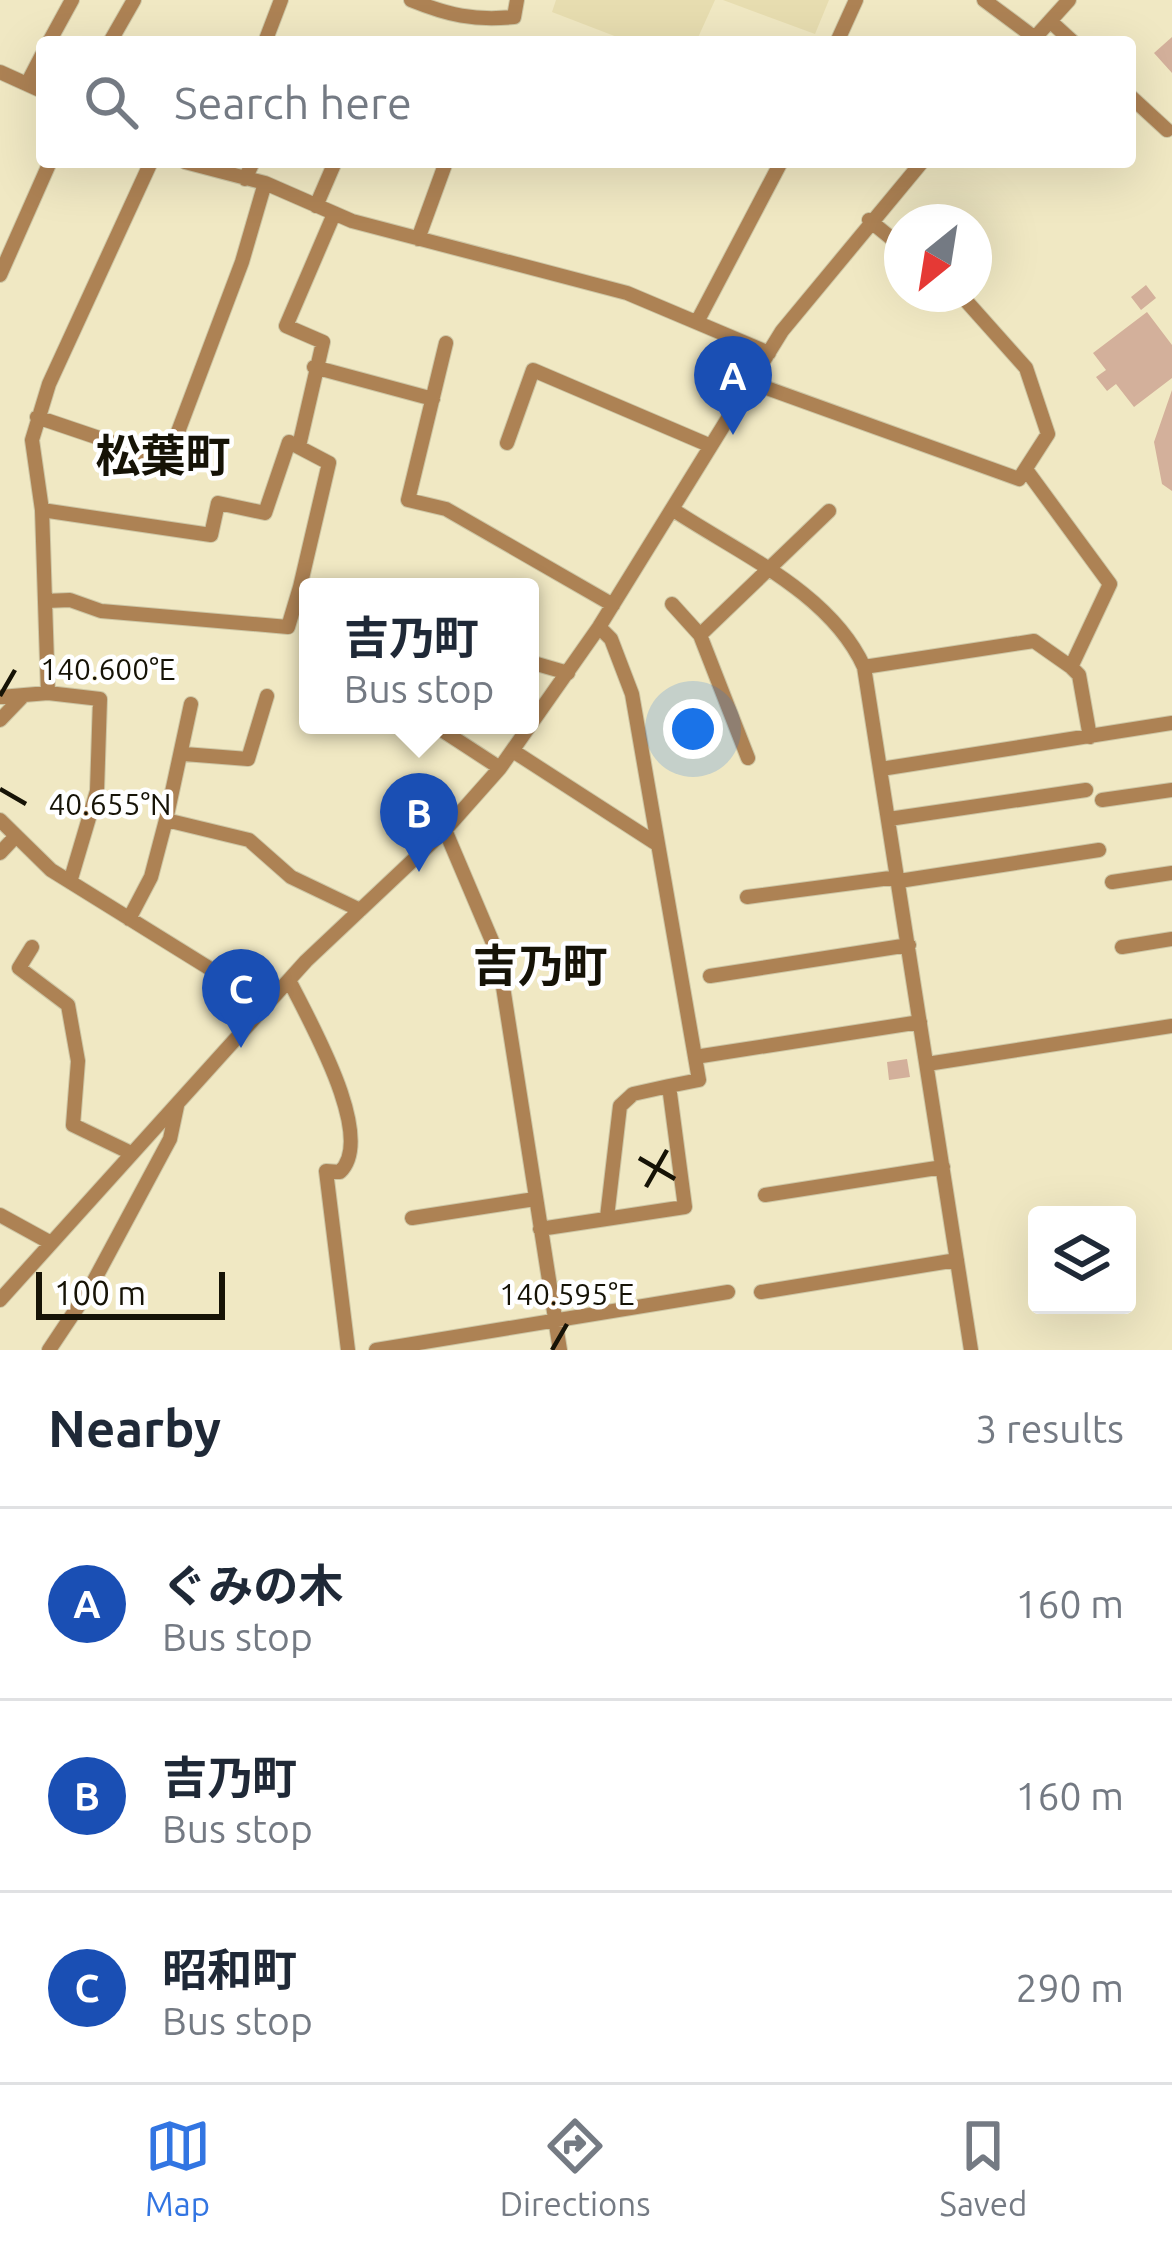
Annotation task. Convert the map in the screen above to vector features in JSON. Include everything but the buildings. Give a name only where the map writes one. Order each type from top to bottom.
[{"type":"street","points":[[52,36],[72,0]]},
{"type":"street","points":[[113,36],[134,0]]},
{"type":"street","points":[[273,36],[280,0]]},
{"type":"street","points":[[411,0],[482,21],[514,17],[517,0]]},
{"type":"street","points":[[840,36],[856,0]]},
{"type":"street","points":[[984,0],[1028,36]]},
{"type":"street","points":[[1037,36],[1069,0]]},
{"type":"street","points":[[1050,21],[1066,36]]},
{"type":"street","points":[[27,84],[36,67]]},
{"type":"street","points":[[0,72],[36,89]]},
{"type":"street","points":[[1136,101],[1167,130]]},
{"type":"street","points":[[0,274],[47,168]]},
{"type":"street","points":[[48,693],[42,510],[32,440],[37,417],[148,168]]},
{"type":"street","points":[[214,168],[265,183],[334,214],[627,293],[769,352]]},
{"type":"street","points":[[245,179],[250,168]]},
{"type":"street","points":[[316,206],[332,168]]},
{"type":"street","points":[[418,239],[444,168]]},
{"type":"street","points":[[697,322],[778,168]]},
{"type":"street","points":[[539,714],[613,605],[769,352],[869,220],[917,168]]},
{"type":"street","points":[[37,417],[167,461],[242,262],[265,183]]},
{"type":"street","points":[[299,446],[323,342],[286,326],[334,214]]},
{"type":"street","points":[[869,220],[884,232]]},
{"type":"street","points":[[750,382],[1019,479],[1048,434],[1026,368],[976,312]]},
{"type":"street","points":[[446,343],[408,500],[446,508],[613,605]]},
{"type":"street","points":[[314,367],[433,399]]},
{"type":"street","points":[[506,443],[533,370],[711,446]]},
{"type":"street","points":[[42,510],[211,535],[218,503],[265,513],[289,442],[329,463],[306,578]]},
{"type":"street","points":[[1027,471],[1110,584],[1071,667]]},
{"type":"street","points":[[672,509],[838,623],[864,667],[971,1350]]},
{"type":"street","points":[[700,635],[830,511]]},
{"type":"street","points":[[45,601],[70,600],[101,611],[288,627],[299,600]]},
{"type":"street","points":[[672,604],[700,635],[748,758]]},
{"type":"street","points":[[599,627],[611,639],[632,694],[699,1079],[632,1094],[620,1106],[608,1216]]},
{"type":"street","points":[[864,667],[1034,640],[1079,675],[1090,737]]},
{"type":"street","points":[[539,665],[568,673]]},
{"type":"street","points":[[0,697],[48,693],[100,699],[97,791],[70,882]]},
{"type":"street","points":[[0,720],[25,695]]},
{"type":"street","points":[[184,754],[248,759],[267,696]]},
{"type":"street","points":[[129,919],[151,878],[184,754],[191,704]]},
{"type":"street","points":[[881,769],[1172,723]]},
{"type":"street","points":[[448,734],[500,768]]},
{"type":"street","points":[[0,1300],[289,980],[445,830],[525,734]]},
{"type":"street","points":[[513,751],[657,844]]},
{"type":"street","points":[[889,819],[1085,790]]},
{"type":"street","points":[[1102,800],[1172,790]]},
{"type":"street","points":[[0,820],[70,882],[267,1004]]},
{"type":"street","points":[[166,820],[248,840],[291,877],[360,910]]},
{"type":"street","points":[[445,830],[498,955],[560,1350]]},
{"type":"street","points":[[0,853],[16,836]]},
{"type":"street","points":[[747,897],[1099,850]]},
{"type":"street","points":[[1112,882],[1172,873]]},
{"type":"street","points":[[1122,947],[1172,939]]},
{"type":"street","points":[[710,976],[909,945]]},
{"type":"street","points":[[32,947],[19,968],[68,1006],[78,1061],[73,1125],[131,1153]]},
{"type":"street","points":[[289,980],[338,1084],[354,1139],[347,1165],[340,1172],[326,1171],[348,1350]]},
{"type":"street","points":[[695,1057],[920,1022]]},
{"type":"street","points":[[927,1064],[1172,1026]]},
{"type":"street","points":[[540,1229],[685,1208],[669,1086]]},
{"type":"street","points":[[49,1350],[89,1290],[170,1139],[178,1101]]},
{"type":"street","points":[[765,1196],[943,1167]]},
{"type":"street","points":[[412,1218],[535,1199]]},
{"type":"street","points":[[0,1215],[51,1243]]},
{"type":"street","points":[[761,1292],[957,1260]]},
{"type":"street","points":[[376,1350],[728,1292]]},
{"type":"shaded area","points":[[556,0],[715,0],[699,36],[614,36],[552,12]]},
{"type":"shaded area","points":[[723,0],[829,0],[815,34]]},
{"type":"place","name":"ぐみの木","points":[[733,435]]},
{"type":"place","name":"吉乃町","points":[[419,872]]},
{"type":"place","name":"昭和町","points":[[241,1048]]},
{"type":"district","name":"松葉町","points":[[163,456]]},
{"type":"district","name":"吉乃町","points":[[540,966]]}]
